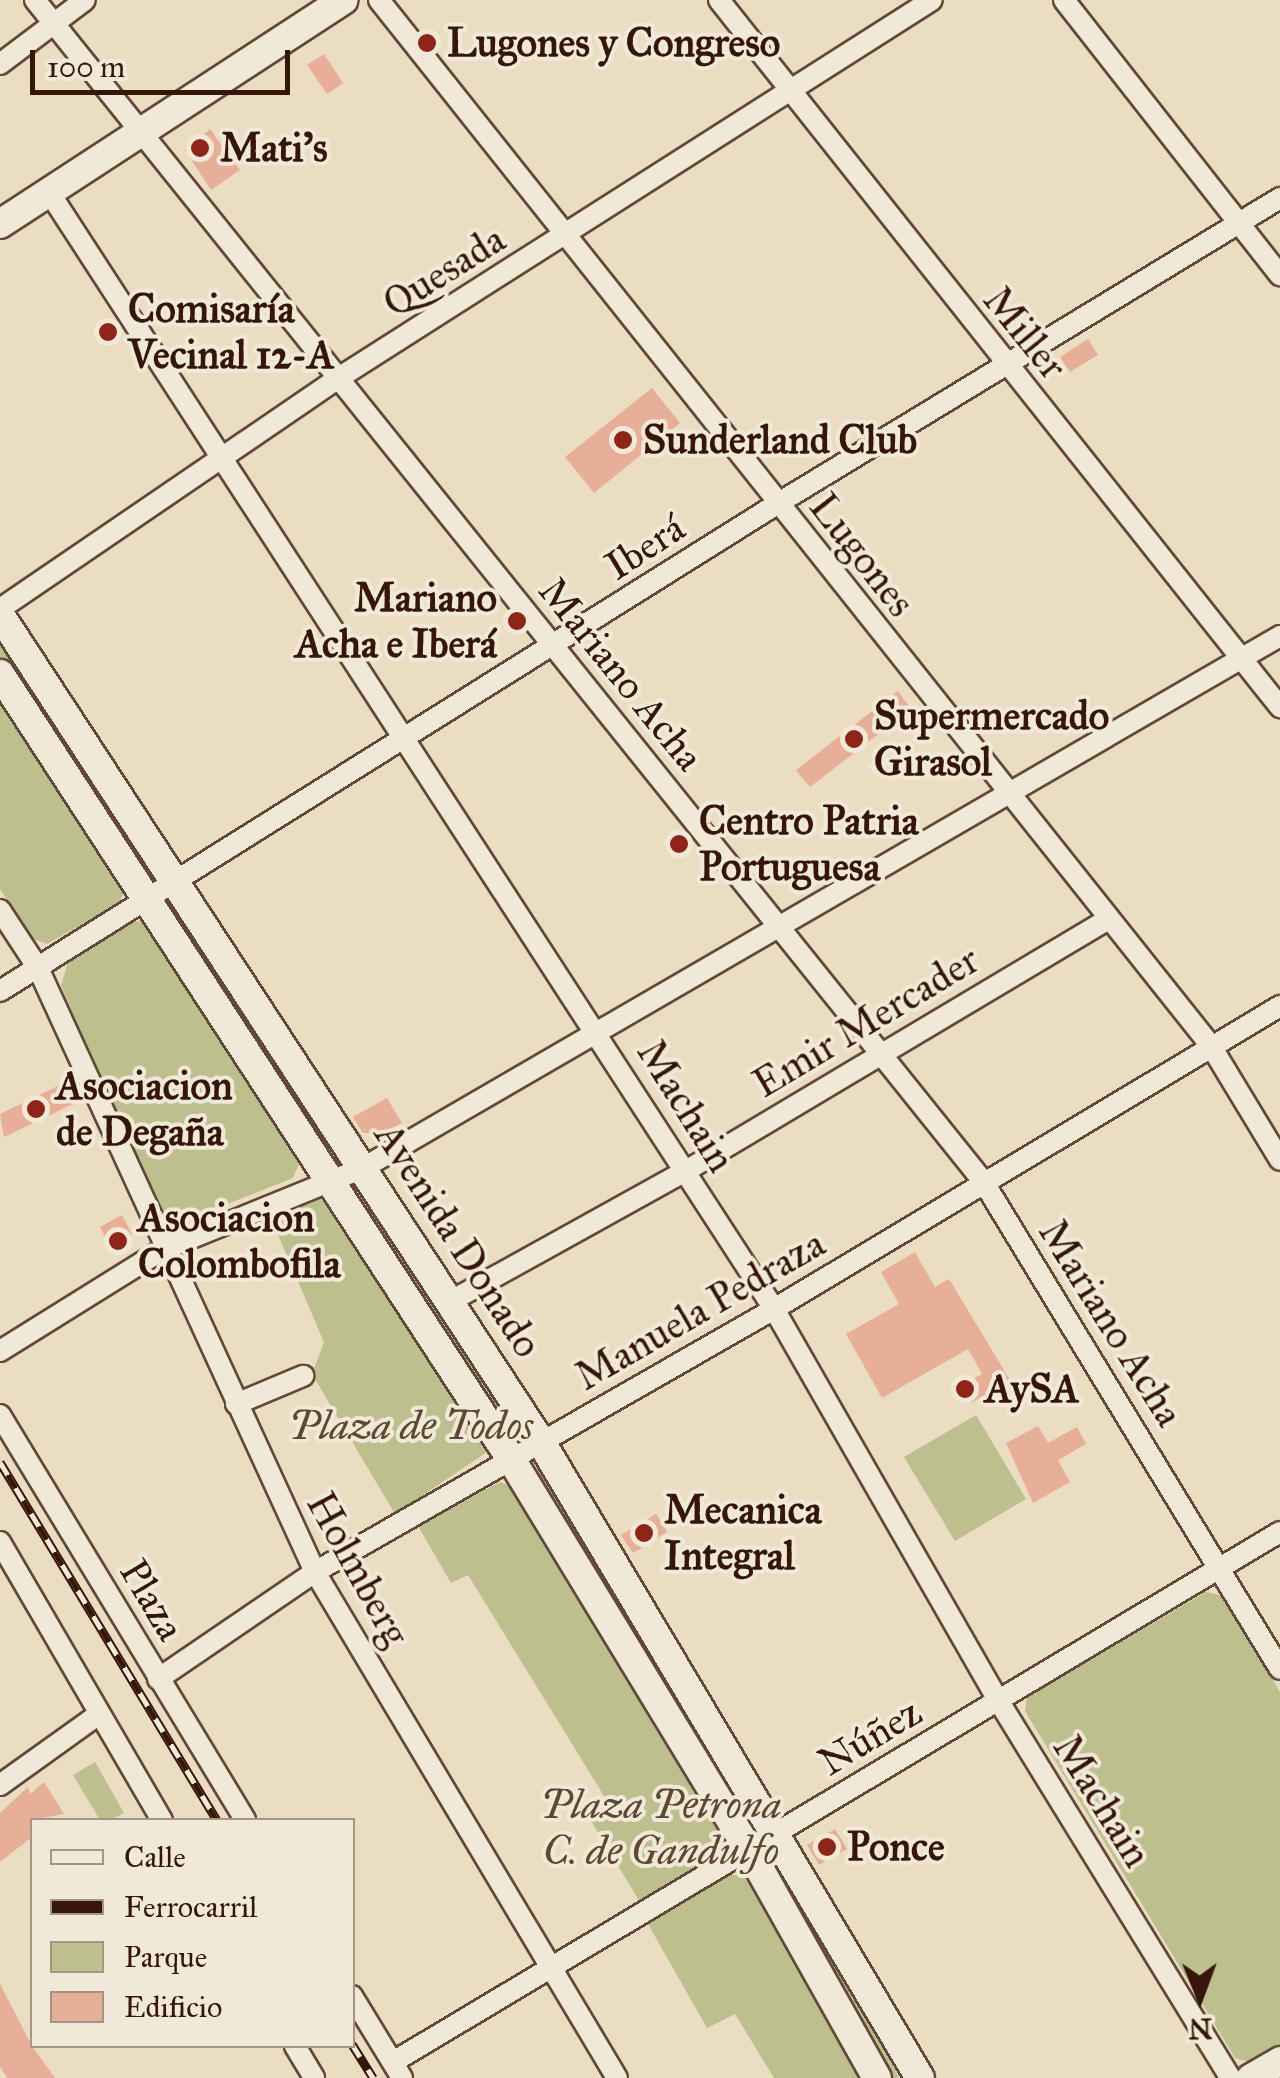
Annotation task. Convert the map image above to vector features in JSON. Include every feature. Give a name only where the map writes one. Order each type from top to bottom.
[{"type":"main road","points":[[0,224],[343,0]]},
{"type":"main road","name":"Avenida Donado","points":[[0,612],[541,1442],[920,2078]]},
{"type":"main road","points":[[0,674],[511,1458],[749,1850],[877,2078]]},
{"type":"main road","points":[[1251,2078],[1280,2061]]},
{"type":"street","name":"Mariano Acha","points":[[35,0],[136,132],[882,1052],[983,1182],[1280,1668]]},
{"type":"street","points":[[0,64],[85,0]]},
{"type":"street","name":"Lugones","points":[[379,0],[1006,795],[1211,1046],[1280,1160]]},
{"type":"street","name":"Miller","points":[[719,0],[1280,707]]},
{"type":"street","name":"Quesada","points":[[0,612],[337,379],[792,95],[932,0]]},
{"type":"street","points":[[1064,0],[1280,275]]},
{"type":"street","name":"Machain","points":[[48,192],[596,1028],[774,1309],[998,1700],[1230,2078]]},
{"type":"street","name":"Iberá","points":[[0,991],[176,886],[777,504],[1008,366],[1238,219],[1280,198]]},
{"type":"street","points":[[0,1351],[162,1250],[362,1168],[596,1028],[1280,636]]},
{"type":"street","name":"Holmberg","points":[[0,910],[38,968],[162,1250],[315,1572],[618,2078]]},
{"type":"street","name":"Emir Mercader","points":[[451,1300],[684,1172],[1108,920]]},
{"type":"street","name":"Manuela Pedraza","points":[[158,1679],[315,1572],[774,1309],[1280,1006]]},
{"type":"street","points":[[236,1404],[303,1376]]},
{"type":"street","name":"Plaza","points":[[0,1414],[244,1818]]},
{"type":"street","name":"Núñez","points":[[397,2070],[551,1967],[1280,1532]]},
{"type":"street","points":[[2,1551],[161,1818]]},
{"type":"street","points":[[0,1785],[98,1714]]},
{"type":"street","points":[[355,2001],[397,2070]]},
{"type":"street","points":[[296,2048],[314,2078]]},
{"type":"green space","points":[[0,642],[144,861],[138,865],[0,659]]},
{"type":"green space","points":[[0,698],[126,889],[118,904],[47,944],[33,939],[0,889]]},
{"type":"green space","points":[[175,907],[337,1152],[328,1158],[168,911]]},
{"type":"green space","points":[[133,921],[149,923],[301,1159],[293,1178],[187,1220],[168,1219],[155,1206],[61,986],[68,962]]},
{"type":"green space","name":"Plaza de Todos","points":[[314,1198],[329,1201],[490,1450],[395,1514],[312,1374],[324,1342],[269,1214]]},
{"type":"green space","points":[[371,1205],[514,1424],[504,1431],[363,1209]]},
{"type":"green space","points":[[976,1415],[1026,1499],[955,1541],[904,1457]]},
{"type":"green space","points":[[543,1469],[753,1821],[746,1826],[535,1474]]},
{"type":"green space","name":"Plaza Petrona C. de Gandulfo","points":[[500,1482],[514,1488],[729,1841],[722,1856],[640,1902],[590,1819],[609,1804],[468,1575],[451,1583],[418,1526]]},
{"type":"green space","points":[[1206,1592],[1223,1596],[1280,1692],[1280,2044],[1250,2062],[1235,2058],[1025,1711],[1027,1697]]},
{"type":"green space","points":[[95,1762],[124,1813],[115,1818],[99,1818],[73,1775]]},
{"type":"green space","points":[[780,1866],[849,1980],[899,2078],[887,2078],[772,1871]]},
{"type":"green space","points":[[728,1875],[748,1875],[867,2078],[774,2078],[735,2014],[707,2028],[648,1924]]},
{"type":"building","points":[[324,54],[343,83],[327,94],[307,65]]},
{"type":"building","points":[[210,129],[240,170],[211,190],[185,150]]},
{"type":"building","points":[[1088,339],[1098,355],[1070,372],[1060,357]]},
{"type":"building","name":"Sunderland Club","points":[[652,388],[680,423],[594,493],[565,457]]},
{"type":"building","name":"Supermercado Girasol","points":[[898,691],[911,709],[810,787],[796,770]]},
{"type":"building","name":"Asociacion de Degaña","points":[[62,1084],[73,1104],[4,1137],[0,1114]]},
{"type":"building","points":[[387,1098],[402,1123],[378,1136],[362,1132],[353,1117]]},
{"type":"building","name":"Asociacion Colombofila","points":[[122,1215],[132,1234],[114,1254],[100,1227]]},
{"type":"building","points":[[915,1252],[935,1287],[949,1279],[1016,1390],[996,1402],[990,1392],[971,1403],[961,1385],[982,1374],[968,1349],[882,1398],[846,1334],[899,1304],[881,1272]]},
{"type":"building","points":[[1038,1426],[1048,1443],[1077,1427],[1086,1444],[1058,1460],[1070,1482],[1033,1503],[1006,1443]]},
{"type":"building","name":"Mecanica Integral","points":[[656,1514],[667,1532],[633,1553],[621,1535]]},
{"type":"building","points":[[44,1782],[64,1814],[30,1818],[30,1839],[0,1862],[0,1813],[28,1787],[30,1794]]},
{"type":"building","name":"Ponce","points":[[835,1829],[847,1849],[819,1865],[807,1845]]},
{"type":"building","points":[[0,1984],[30,2048],[55,2078],[7,2078],[0,2067]]},
{"type":"railway","points":[[0,1462],[216,1818]]},
{"type":"railway","points":[[354,2048],[373,2078]]},
{"type":"place","name":"Lugones y Congreso","points":[[427,43]]},
{"type":"place","name":"Mati's","points":[[200,148]]},
{"type":"place","name":"Comisaría Vecinal 12-A","points":[[108,332]]},
{"type":"place","name":"Sunderland Club","points":[[623,440]]},
{"type":"place","name":"Mariano Acha e Iberá","points":[[517,621]]},
{"type":"place","name":"Supermercado Girasol","points":[[854,739]]},
{"type":"place","name":"Centro Patria Portuguesa","points":[[679,844]]},
{"type":"place","name":"Asociacion de Degaña","points":[[36,1109]]},
{"type":"place","name":"Asociacion Colombofila","points":[[118,1241]]},
{"type":"place","name":"AySA","points":[[965,1389]]},
{"type":"place","name":"Mecanica Integral","points":[[644,1533]]},
{"type":"place","name":"Ponce","points":[[827,1847]]}]
